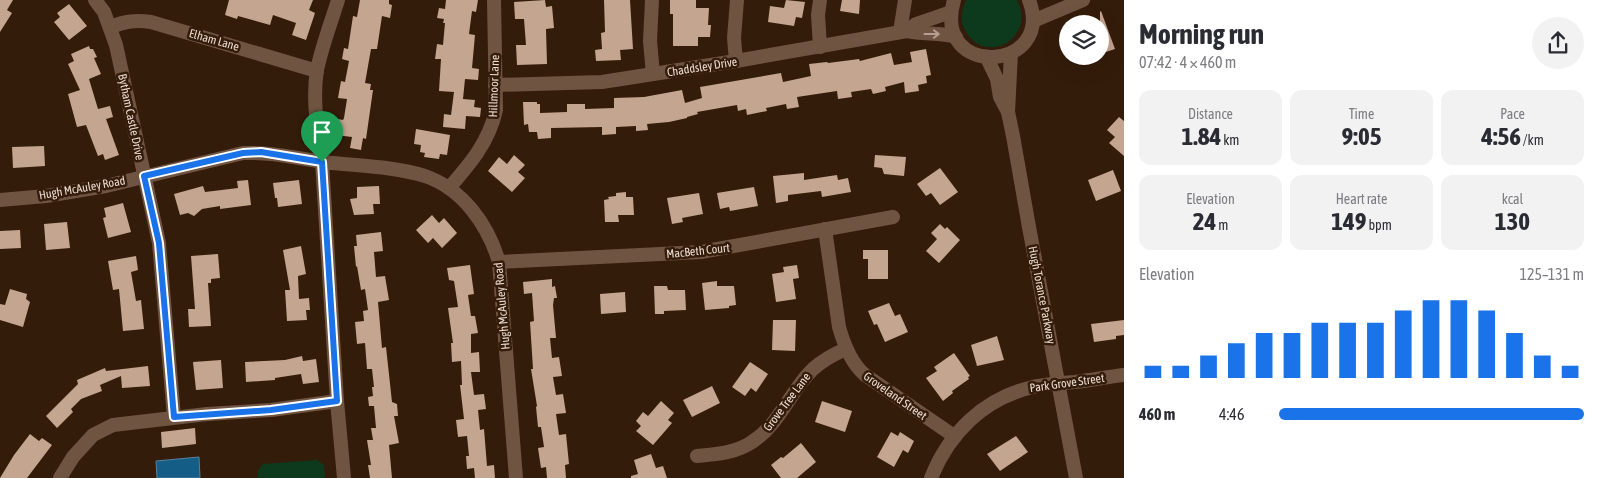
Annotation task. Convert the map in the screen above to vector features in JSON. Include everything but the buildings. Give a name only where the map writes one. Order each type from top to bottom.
[{"type":"street","name":"Bytham Castle Drive","points":[[95,0],[104,12],[116,45],[159,243],[174,417]]},
{"type":"street","points":[[338,0],[317,71],[316,93],[344,478]]},
{"type":"street","name":"Hillmoor Lane","points":[[449,188],[468,167],[484,144],[492,126],[496,110],[494,0]]},
{"type":"street","points":[[652,0],[650,41],[654,74]]},
{"type":"street","points":[[736,62],[734,38],[737,0]]},
{"type":"street","points":[[820,0],[818,15],[820,47]]},
{"type":"street","points":[[903,32],[905,0]]},
{"type":"street","points":[[953,6],[951,25],[956,37],[964,47],[975,54],[987,58],[999,58],[1011,53],[1022,45],[1029,34],[1033,20],[1029,0]]},
{"type":"street","points":[[1033,20],[1077,1]]},
{"type":"street","name":"Chaddsley Drive","points":[[903,32],[953,6]]},
{"type":"street","name":"Elham Lane","points":[[110,27],[136,20],[151,22],[317,71]]},
{"type":"street","name":"Chaddsley Drive","points":[[495,85],[602,82],[736,62],[903,32],[946,34],[956,37]]},
{"type":"street","name":"Hugh Torance Parkway","points":[[1011,53],[1008,112],[1076,478]]},
{"type":"street","name":"Hugh Torance Parkway","points":[[987,58],[997,79],[1000,97],[1008,112]]},
{"type":"street","name":"Hugh McAuley Road","points":[[0,200],[46,196],[106,186],[243,153],[261,152],[424,176],[449,188],[469,206],[483,224],[495,248],[499,262],[516,478]]},
{"type":"street","name":"MacBeth Court","points":[[499,262],[701,252],[894,217]]},
{"type":"street","name":"Groveland Street","points":[[825,229],[836,311],[843,342],[855,364],[865,375],[954,436]]},
{"type":"street","name":"Grove Tree Lane","points":[[697,456],[732,451],[752,442],[771,426],[800,383],[813,369],[831,356],[846,349]]},
{"type":"street","name":"Park Grove Street","points":[[931,478],[954,436],[976,414],[995,401],[1032,387],[1124,375]]},
{"type":"street","points":[[60,478],[78,452],[93,435],[113,425],[174,417],[271,410],[337,401]]},
{"type":"green space","points":[[966,0],[1017,0],[1021,14],[1020,26],[1014,36],[1006,44],[995,47],[984,46],[974,41],[965,30],[962,22],[962,11]]},
{"type":"green space","points":[[317,460],[324,465],[325,478],[258,478],[258,471],[263,464]]},
{"type":"water","points":[[199,457],[200,478],[157,478],[156,461]]},
{"type":"route","points":[[261,152],[322,162],[337,401],[271,410],[174,417],[159,243],[144,176],[243,153],[261,152]]}]
